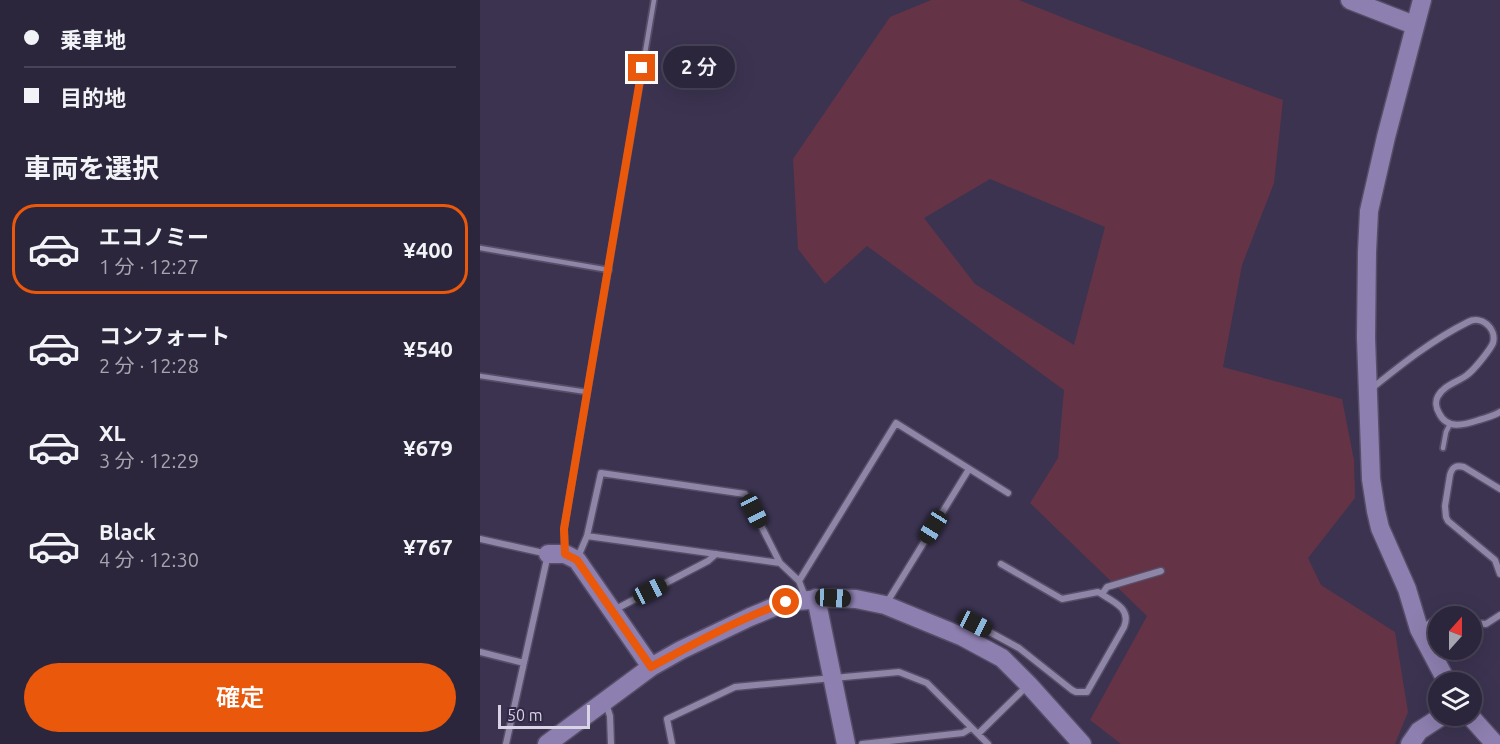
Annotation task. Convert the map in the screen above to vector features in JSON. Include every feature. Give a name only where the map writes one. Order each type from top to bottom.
[{"type":"street","points":[[1350,0],[1414,25]]},
{"type":"street","points":[[1422,0],[1386,137],[1370,211],[1366,278],[1366,338],[1371,478],[1376,511],[1380,528],[1407,589],[1419,629],[1443,672]]},
{"type":"street","points":[[1368,392],[1432,341],[1472,320],[1480,320],[1487,323],[1492,330],[1492,344],[1468,374],[1443,390],[1436,401],[1442,418],[1454,426],[1462,426],[1500,412]]},
{"type":"street","points":[[799,581],[896,423],[1008,493]]},
{"type":"street","points":[[1500,489],[1464,467],[1454,467],[1450,474],[1444,512],[1448,521],[1495,560],[1500,574]]},
{"type":"street","points":[[885,605],[969,469]]},
{"type":"street","points":[[506,744],[524,663],[563,556],[586,536],[601,473],[745,494],[780,563],[799,581],[811,599],[832,677],[846,744]]},
{"type":"street","points":[[586,536],[780,563]]},
{"type":"street","points":[[480,539],[563,556],[612,611],[651,667]]},
{"type":"street","points":[[612,611],[708,561],[716,554]]},
{"type":"street","points":[[961,636],[975,624],[1019,648],[1072,690],[1087,692],[1127,620],[1120,606],[1098,592],[1062,599],[1001,564]]},
{"type":"street","points":[[1102,594],[1107,587],[1161,571]]},
{"type":"street","points":[[547,744],[651,667],[681,650],[770,608],[786,602],[811,599],[856,599],[885,605],[961,636],[1002,658],[1082,744]]},
{"type":"street","points":[[1482,624],[1486,624],[1500,615]]},
{"type":"street","points":[[1419,629],[1428,624]]},
{"type":"street","points":[[480,652],[524,663]]},
{"type":"street","points":[[672,744],[668,718],[735,687],[899,672],[927,683],[988,744]]},
{"type":"street","points":[[978,734],[1029,685]]},
{"type":"street","points":[[605,700],[610,716],[611,744]]},
{"type":"street","points":[[1410,744],[1419,731],[1428,725]]},
{"type":"street","points":[[1479,726],[1495,744]]},
{"type":"street","points":[[862,744],[963,733],[971,728]]},
{"type":"lane","points":[[563,556],[564,529],[654,0]]},
{"type":"lane","points":[[480,248],[609,270]]},
{"type":"lane","points":[[480,376],[587,392]]},
{"type":"lane","points":[[1443,448],[1450,424]]},
{"type":"shaded area","points":[[931,0],[1019,0],[1283,100],[1274,183],[1242,265],[1223,367],[1342,399],[1354,460],[1355,498],[1308,558],[1321,585],[1395,632],[1408,712],[1395,744],[1121,744],[1090,720],[1147,616],[1030,503],[1058,458],[1064,390],[867,246],[825,284],[798,249],[793,159],[890,17]],"holes":[[[990,179],[1105,227],[1074,345],[975,284],[924,218]]]},
{"type":"route","points":[[642,68],[564,529],[565,554],[577,560],[651,667],[681,650],[786,602]]}]
